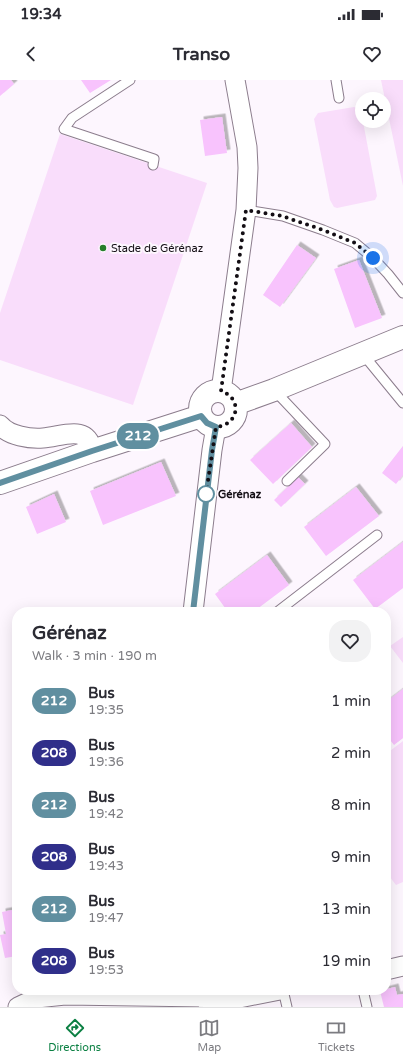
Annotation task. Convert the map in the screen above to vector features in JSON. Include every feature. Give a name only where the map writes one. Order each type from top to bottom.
[{"type":"street","points":[[228,398],[246,210],[248,168],[247,147],[235,80]]},
{"type":"street","points":[[228,398],[274,390],[403,337]]},
{"type":"street","points":[[215,391],[228,398],[236,410],[234,416],[227,424],[221,426],[208,421],[200,411],[202,400],[210,393],[215,391]]},
{"type":"street","points":[[0,483],[92,451],[208,421]]},
{"type":"street","points":[[194,607],[210,464],[208,421]]},
{"type":"street","points":[[0,425],[3,429],[16,434],[31,437],[53,437],[69,433],[79,435],[87,438],[91,443],[92,451]]},
{"type":"street","points":[[391,969],[403,966]]},
{"type":"street","points":[[18,1007],[37,998],[65,995],[118,1001],[207,999],[239,995]]},
{"type":"lane","points":[[130,80],[72,118],[64,129],[154,159],[153,164]]},
{"type":"lane","points":[[336,80],[339,98]]},
{"type":"lane","points":[[246,210],[282,216],[355,243],[373,258],[403,293]]},
{"type":"lane","points":[[362,353],[403,403]]},
{"type":"lane","points":[[274,390],[325,444],[287,481]]},
{"type":"lane","points":[[283,607],[377,535]]},
{"type":"lane","points":[[284,995],[287,1007]]},
{"type":"lane","points":[[365,995],[367,1007]]},
{"type":"shaded area","points":[[381,80],[403,80],[403,186],[391,128],[391,92],[383,92]]},
{"type":"shaded area","points":[[355,107],[355,128],[364,128],[377,196],[375,200],[337,208],[334,207],[330,200],[314,119],[318,113]]},
{"type":"shaded area","name":"Stade de Gérénaz","points":[[60,134],[207,183],[133,405],[0,360],[0,313]]},
{"type":"shaded area","points":[[403,637],[403,663],[391,647],[391,645]]},
{"type":"shaded area","points":[[403,741],[403,882],[396,885],[391,878],[391,750]]},
{"type":"building","points":[[0,80],[11,80],[14,84],[0,96]]},
{"type":"building","points":[[81,80],[111,80],[90,93]]},
{"type":"building","points":[[222,117],[227,153],[205,156],[200,120]]},
{"type":"building","points":[[297,245],[316,258],[280,307],[263,295]]},
{"type":"building","points":[[359,260],[382,318],[355,328],[334,269]]},
{"type":"building","points":[[291,423],[312,447],[273,484],[250,460]]},
{"type":"building","points":[[403,446],[403,475],[396,484],[382,473]]},
{"type":"building","points":[[161,462],[176,496],[103,525],[90,491]]},
{"type":"building","points":[[298,477],[305,484],[281,507],[274,500]]},
{"type":"building","points":[[356,487],[379,516],[326,556],[304,527]]},
{"type":"building","points":[[54,494],[66,522],[37,534],[26,507]]},
{"type":"building","points":[[403,542],[403,588],[378,607],[373,607],[353,580]]},
{"type":"building","points":[[267,555],[289,585],[260,607],[224,607],[215,594]]},
{"type":"building","points":[[403,689],[403,738],[394,745],[391,741],[391,698]]},
{"type":"building","points":[[12,910],[12,957],[5,958],[0,935],[6,934],[2,912]]},
{"type":"building","points":[[395,987],[397,995],[403,994],[403,1007],[384,1007],[381,995],[391,995],[391,988]]},
{"type":"bus line","name":"212","points":[[0,483],[92,451],[201,416],[207,423],[216,427],[194,607]]},
{"type":"place","name":"Stade de Gérénaz","points":[[103,248]]},
{"type":"place","name":"Gérénaz","points":[[206,494]]},
{"type":"route","points":[[206,494],[216,427],[227,424],[234,416],[236,410],[233,399],[221,391],[246,210],[282,216],[323,230],[355,243],[373,258]]}]
